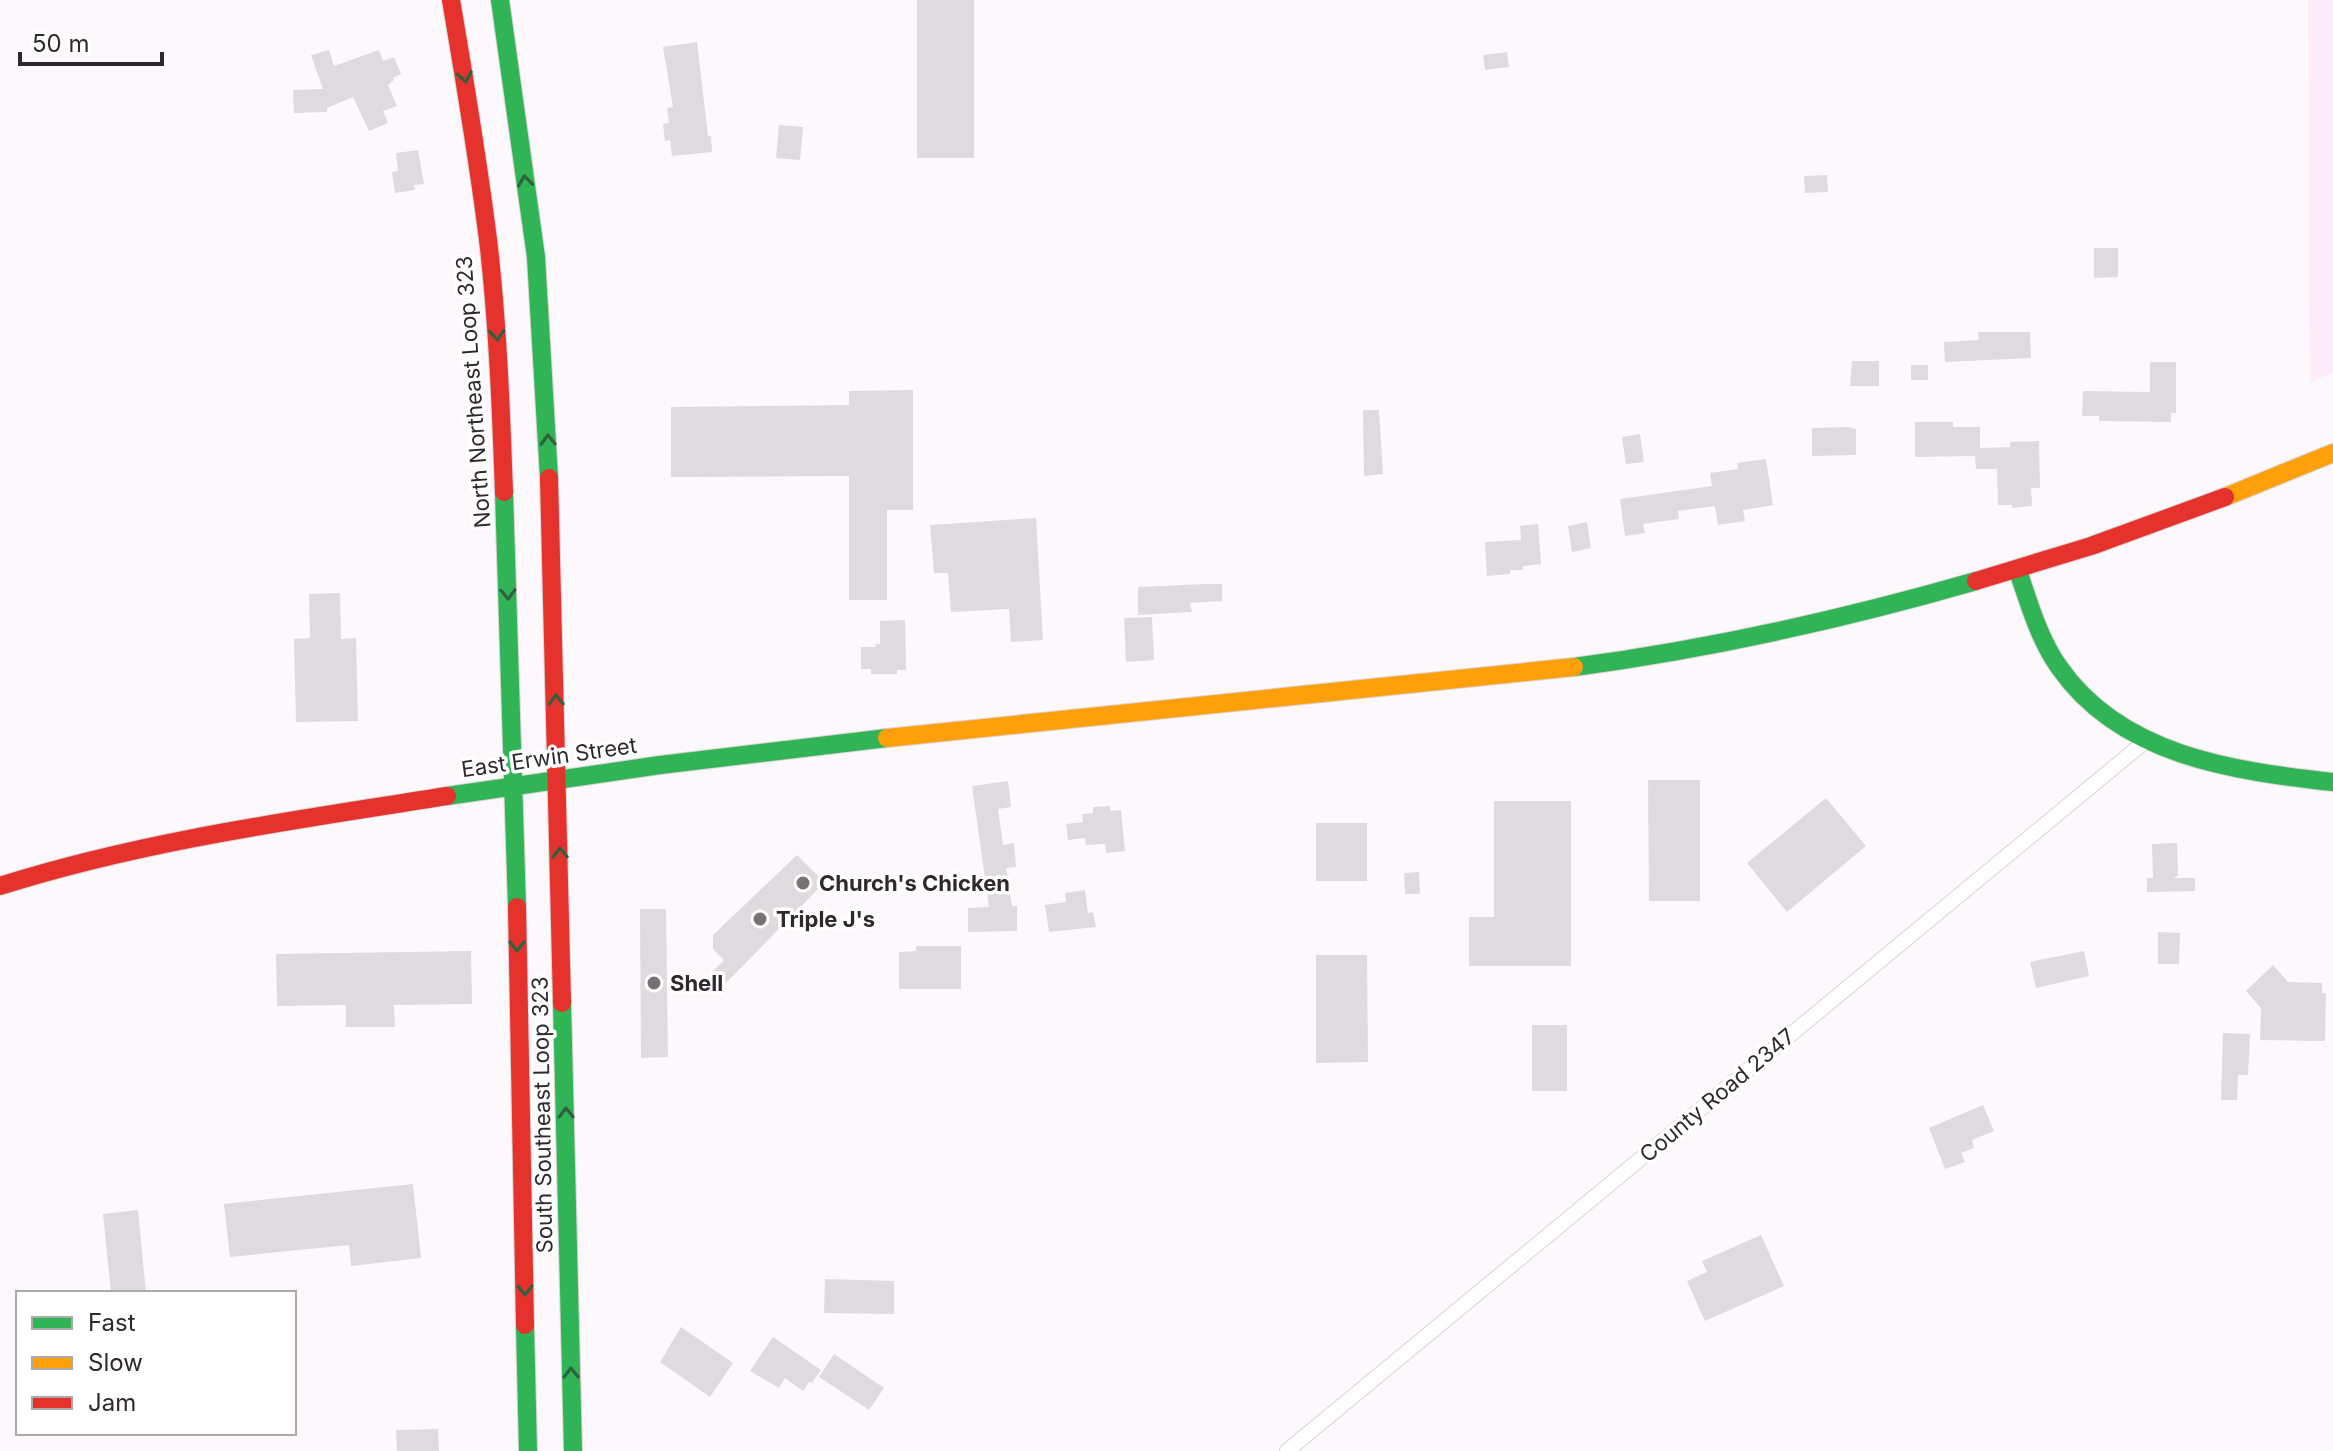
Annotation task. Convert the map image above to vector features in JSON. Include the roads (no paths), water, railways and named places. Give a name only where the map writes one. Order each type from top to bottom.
[{"type":"main road","name":"North Northeast Loop 323","points":[[451,0],[472,120],[496,319],[514,784]]},
{"type":"main road","points":[[500,0],[541,308],[548,429],[558,778]]},
{"type":"main road","name":"East Erwin Street","points":[[0,886],[66,865],[124,852],[514,784],[841,743],[1519,673],[1669,653],[1837,619],[2018,571],[2179,516],[2333,453]]},
{"type":"main road","points":[[2018,571],[2042,636],[2072,685],[2102,713],[2147,740],[2199,760],[2333,782]]},
{"type":"main road","name":"South Southeast Loop 323","points":[[558,778],[573,1451]]},
{"type":"main road","name":"South Southeast Loop 323","points":[[514,784],[528,1451]]},
{"type":"street","name":"County Road 2347","points":[[1287,1451],[2147,740]]},
{"type":"place","name":"Church's Chicken","points":[[803,883]]},
{"type":"place","name":"Triple J's","points":[[760,919]]},
{"type":"place","name":"Shell","points":[[654,983]]}]
